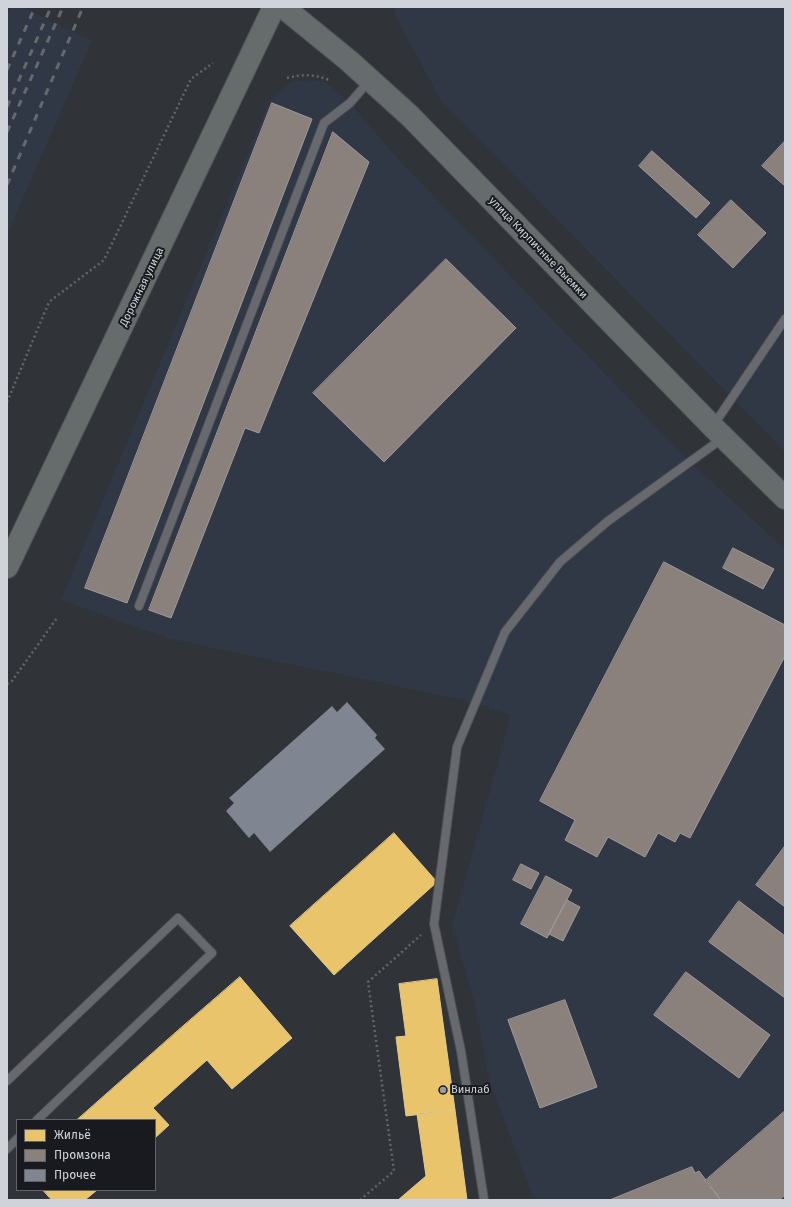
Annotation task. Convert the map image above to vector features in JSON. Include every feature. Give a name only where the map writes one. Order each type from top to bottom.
[{"type":"street","name":"Дорожная улица","points":[[7,567],[274,7]]},
{"type":"street","name":"улица Кирпичные Выемки","points":[[284,7],[348,60],[410,116],[718,432],[785,498]]},
{"type":"lane","points":[[139,606],[324,122],[350,103],[370,81]]},
{"type":"lane","points":[[484,1200],[461,1051],[434,924],[457,747],[505,632],[560,562],[718,432],[785,319]]},
{"type":"lane","points":[[7,1081],[178,918],[212,953],[38,1119]]},
{"type":"lane","points":[[7,1149],[16,1140]]},
{"type":"path","points":[[7,402],[49,302],[104,260],[190,79],[213,63]]},
{"type":"path","points":[[287,78],[310,75],[322,77],[331,81]]},
{"type":"path","points":[[7,684],[12,681],[57,618]]},
{"type":"path","points":[[360,1200],[394,1171],[368,982],[434,924]]},
{"type":"shaded area","points":[[11,7],[23,7],[92,41],[7,235],[7,14]]},
{"type":"shaded area","points":[[394,7],[785,7],[785,452],[441,101],[395,16]]},
{"type":"shaded area","points":[[306,80],[326,82],[350,103],[399,160],[689,461],[785,549],[785,1200],[534,1200],[489,1080],[475,1004],[452,926],[511,715],[458,699],[170,639],[61,600],[270,100],[292,81]]},
{"type":"building: Жильё","points":[[394,833],[437,882],[334,975],[290,926]]},
{"type":"building: Жильё","points":[[240,977],[292,1038],[232,1089],[180,1029]]},
{"type":"building: Жильё","points":[[437,979],[455,1110],[406,1116],[396,1037],[406,1036],[399,984]]},
{"type":"building: Жильё","points":[[180,1029],[207,1060],[153,1108],[169,1125],[156,1137],[156,1119],[78,1119]]},
{"type":"building: Жильё","points":[[455,1110],[467,1200],[398,1200],[426,1176],[417,1114]]},
{"type":"building: Жильё","points":[[44,1191],[96,1191],[85,1200],[52,1200]]},
{"type":"building: Промзона","points":[[272,103],[312,119],[127,603],[85,588]]},
{"type":"building: Промзона","points":[[333,132],[369,162],[259,433],[245,428],[171,618],[149,610]]},
{"type":"building: Промзона","points":[[785,141],[785,186],[762,166]]},
{"type":"building: Промзона","points":[[652,151],[710,203],[696,218],[639,166]]},
{"type":"building: Промзона","points":[[731,200],[766,233],[733,268],[698,235]]},
{"type":"building: Промзона","points":[[446,259],[516,328],[384,462],[313,393]]},
{"type":"building: Промзона","points":[[733,548],[774,569],[763,589],[723,568]]},
{"type":"building: Промзона","points":[[664,562],[785,625],[785,656],[690,838],[680,833],[675,842],[658,833],[645,857],[608,837],[597,857],[565,840],[575,820],[540,801]]},
{"type":"building: Промзона","points":[[785,846],[785,907],[756,885]]},
{"type":"building: Промзона","points":[[521,864],[539,873],[531,889],[513,880]]},
{"type":"building: Промзона","points":[[546,876],[572,890],[547,938],[521,924]]},
{"type":"building: Промзона","points":[[567,900],[580,907],[563,941],[549,934]]},
{"type":"building: Промзона","points":[[739,901],[785,936],[785,998],[709,942]]},
{"type":"building: Промзона","points":[[686,972],[770,1035],[739,1078],[654,1015]]},
{"type":"building: Промзона","points":[[565,1000],[597,1087],[540,1108],[508,1020]]},
{"type":"building: Промзона","points":[[785,1111],[785,1195],[779,1200],[721,1200],[705,1181]]},
{"type":"building: Промзона","points":[[692,1167],[695,1173],[699,1171],[721,1200],[610,1200]]},
{"type":"building: Прочее","points":[[347,702],[377,735],[375,738],[385,749],[270,852],[254,833],[249,838],[226,811],[234,803],[229,798],[332,706],[337,712]]},
{"type":"railway","points":[[7,70],[35,7]]},
{"type":"railway","points":[[7,107],[51,7]]},
{"type":"railway","points":[[7,132],[63,7]]},
{"type":"railway","points":[[7,185],[83,7]]},
{"type":"place","name":"Винлаб","points":[[443,1090]]}]
